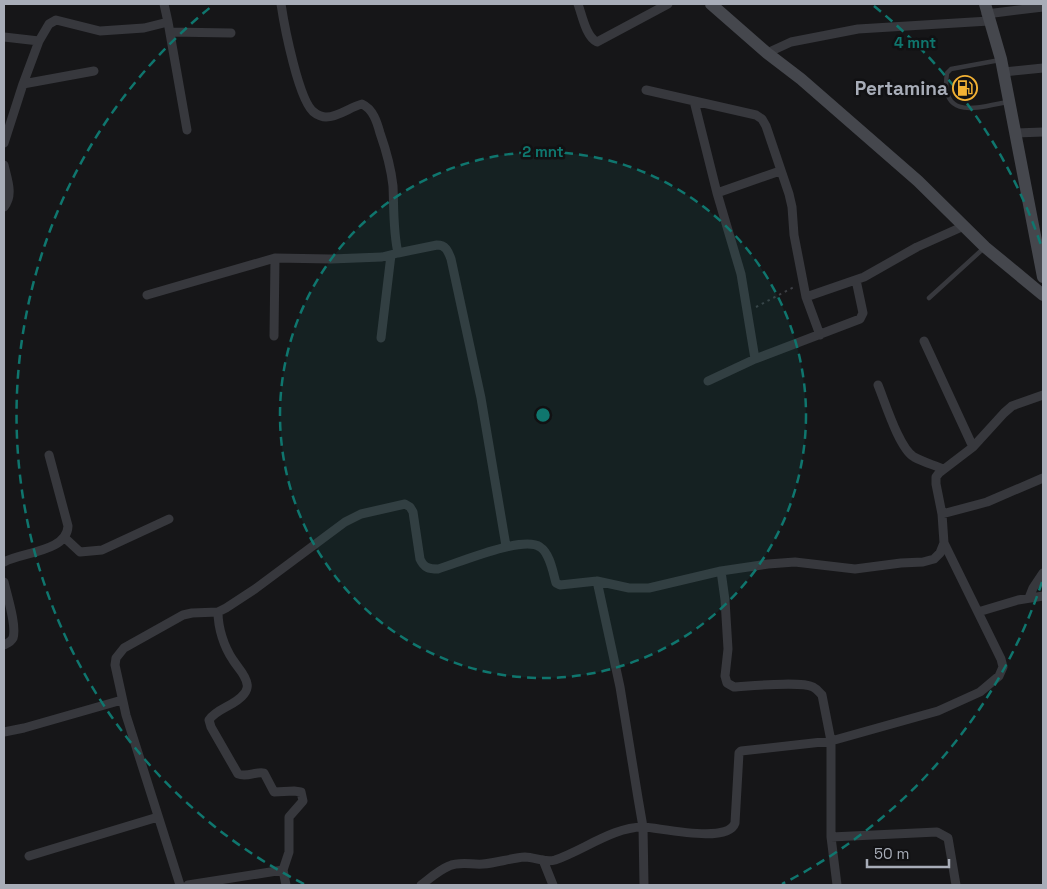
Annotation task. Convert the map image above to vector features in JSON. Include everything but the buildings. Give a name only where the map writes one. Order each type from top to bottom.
[{"type":"main road","points":[[711,4],[767,54],[801,79],[918,181],[985,248],[1043,295]]},
{"type":"main road","points":[[986,13],[1002,66],[1043,277]]},
{"type":"street","points":[[164,4],[187,130]]},
{"type":"street","points":[[281,4],[284,29],[294,68],[309,106],[314,113],[325,117],[334,116],[362,104],[369,107],[377,123],[388,155],[392,184],[395,240],[381,338]]},
{"type":"street","points":[[578,4],[592,39],[597,42],[668,4]]},
{"type":"street","points":[[767,54],[791,42],[858,29],[1043,7]]},
{"type":"street","points":[[4,143],[39,41],[49,24],[56,20],[100,30],[144,28],[168,22]]},
{"type":"street","points":[[170,32],[231,33]]},
{"type":"street","points":[[4,37],[39,41]]},
{"type":"street","points":[[1002,66],[1043,68]]},
{"type":"street","points":[[23,84],[94,70]]},
{"type":"street","points":[[646,90],[756,115],[762,119],[789,194],[794,235],[806,297],[820,335]]},
{"type":"street","points":[[694,101],[717,193],[737,259],[755,359]]},
{"type":"street","points":[[1016,133],[1043,132]]},
{"type":"street","points":[[4,165],[9,192],[9,200],[4,207]]},
{"type":"street","points":[[717,193],[780,171]]},
{"type":"street","points":[[806,297],[856,280],[917,247],[964,226]]},
{"type":"street","points":[[147,296],[275,258],[382,258],[441,245],[447,249],[451,259],[481,398],[506,546]]},
{"type":"street","points":[[274,336],[275,258]]},
{"type":"street","points":[[708,381],[755,359],[860,319],[862,306],[856,280]]},
{"type":"street","points":[[924,341],[973,447]]},
{"type":"street","points":[[878,385],[900,438],[913,456],[943,469]]},
{"type":"street","points":[[421,885],[448,866],[481,864],[525,857],[552,861],[616,833],[643,827],[676,833],[728,832],[734,827],[735,823],[738,753],[741,751],[831,741],[938,711],[980,692],[999,676],[1003,667],[1002,659],[944,543],[936,476],[973,447],[1004,412],[1012,406],[1043,395]]},
{"type":"street","points":[[4,562],[58,544],[65,538],[68,526],[49,455]]},
{"type":"street","points":[[942,514],[987,502],[1043,478]]},
{"type":"street","points":[[180,885],[122,700],[115,665],[116,658],[124,648],[183,615],[218,612],[249,593],[345,522],[361,514],[405,504],[410,506],[413,512],[420,559],[422,564],[428,569],[438,569],[506,546],[534,545],[541,547],[546,554],[556,583],[560,585],[597,581],[629,588],[649,588],[721,571],[768,564],[795,562],[855,569],[923,562],[934,559],[940,553],[944,543]]},
{"type":"street","points":[[65,538],[80,552],[102,550],[168,519]]},
{"type":"street","points":[[721,571],[725,600],[728,649],[725,670],[728,683],[734,687],[785,684],[812,686],[822,695],[831,741],[830,836],[837,885]]},
{"type":"street","points":[[1029,598],[1043,573]]},
{"type":"street","points":[[597,581],[620,687],[643,827],[644,885]]},
{"type":"street","points":[[4,582],[13,623],[13,637],[10,643],[4,645]]},
{"type":"street","points":[[978,612],[1043,596]]},
{"type":"street","points":[[218,612],[226,648],[244,675],[247,689],[244,695],[212,716],[209,720],[211,727],[238,774],[264,773],[274,792],[294,791],[301,792],[303,796],[303,801],[289,816],[289,852],[283,870],[286,885]]},
{"type":"street","points":[[4,732],[122,700]]},
{"type":"street","points":[[29,856],[158,817]]},
{"type":"street","points":[[830,836],[937,832],[948,838],[956,885]]},
{"type":"street","points":[[543,860],[553,885]]},
{"type":"street","points":[[188,885],[283,870]]},
{"type":"lane","points":[[1002,66],[951,69],[946,73],[948,100],[954,106],[966,108],[1009,102]]},
{"type":"lane","points":[[929,298],[985,248]]},
{"type":"path","points":[[747,312],[803,282]]},
{"type":"place","name":"Pertamina","points":[[965,88]]}]
